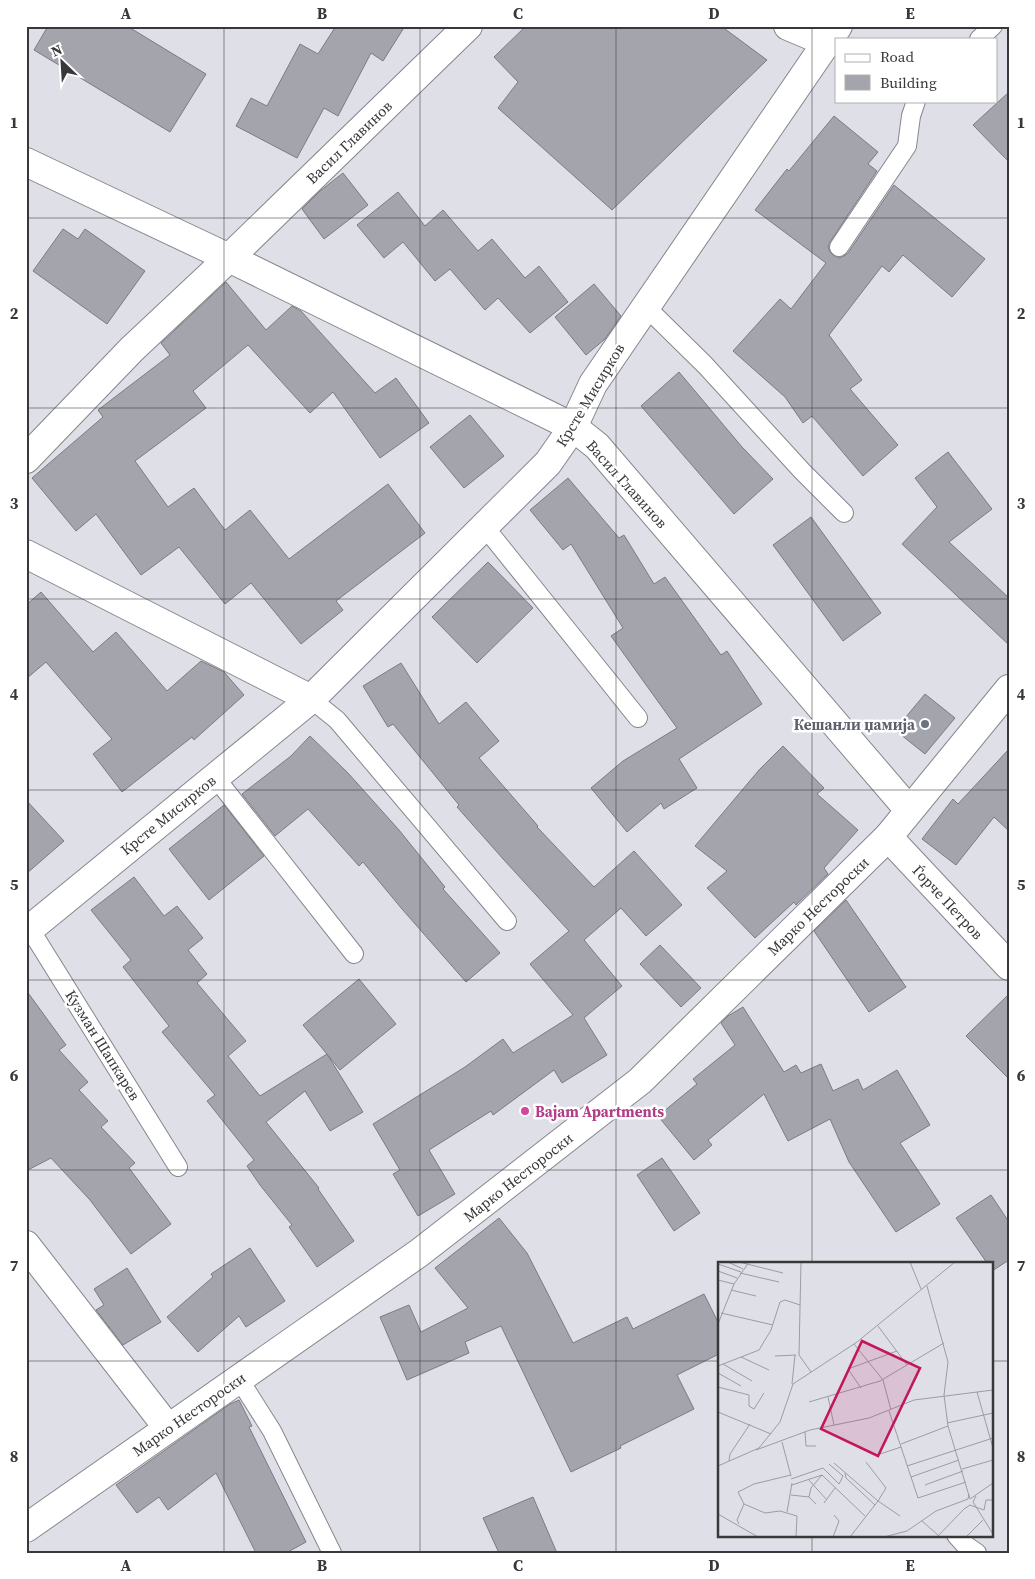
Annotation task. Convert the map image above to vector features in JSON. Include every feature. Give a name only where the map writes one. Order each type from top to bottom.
[{"type":"street","name":"Васил Главинов","points":[[26,459],[132,349],[229,258],[468,26]]},
{"type":"street","points":[[788,26],[832,34]]},
{"type":"street","name":"Крсте Мисирков","points":[[28,929],[311,699],[548,463],[573,427],[594,384],[832,34]]},
{"type":"street","name":"Васил Главинов","points":[[26,162],[229,258],[573,427],[597,446],[909,810]]},
{"type":"street","points":[[26,554],[311,699]]},
{"type":"street","name":"Марко Нестороски","points":[[26,1528],[419,1253],[640,1081],[888,837],[1009,689]]},
{"type":"street","name":"Ѓорче Петров","points":[[888,837],[1009,966]]},
{"type":"street","points":[[26,1244],[168,1428]]},
{"type":"lane","points":[[980,38],[993,26]]},
{"type":"lane","points":[[839,248],[907,146],[911,116],[916,102]]},
{"type":"lane","points":[[646,307],[706,365],[802,471],[844,513]]},
{"type":"lane","points":[[484,526],[638,718]]},
{"type":"lane","points":[[311,699],[337,720],[507,922]]},
{"type":"lane","points":[[215,777],[354,954]]},
{"type":"lane","name":"Кузман Шапкарев","points":[[28,929],[178,1167]]},
{"type":"lane","points":[[239,1379],[272,1431],[332,1553]]},
{"type":"lane","points":[[957,1536],[964,1544],[977,1553]]},
{"type":"building","points":[[48,26],[127,26],[206,74],[170,132],[34,50]]},
{"type":"building","points":[[336,26],[405,26],[383,61],[371,53],[338,116],[324,108],[297,158],[236,126],[251,98],[267,106],[300,44],[318,54]]},
{"type":"building","points":[[526,26],[721,26],[767,60],[612,210],[498,108],[518,82],[494,57]]},
{"type":"building","points":[[1009,92],[1009,162],[973,125]]},
{"type":"building","points":[[834,116],[878,152],[868,164],[877,171],[830,242],[828,247],[833,255],[839,258],[848,253],[894,185],[985,259],[952,297],[903,255],[889,272],[882,266],[829,335],[862,380],[850,389],[898,445],[863,476],[812,416],[803,423],[785,397],[733,351],[780,299],[791,309],[826,263],[755,210],[787,169],[789,171]]},
{"type":"building","points":[[343,173],[368,205],[324,239],[302,209],[320,191]]},
{"type":"building","points":[[398,192],[425,226],[443,210],[478,251],[492,239],[525,278],[539,266],[568,302],[530,333],[498,298],[485,310],[450,269],[435,281],[403,242],[384,258],[357,225]]},
{"type":"building","points":[[63,229],[78,239],[85,229],[145,271],[107,324],[33,271]]},
{"type":"building","points":[[226,282],[266,330],[292,306],[301,311],[375,393],[396,378],[429,423],[380,458],[333,392],[310,413],[248,345],[193,391],[206,408],[135,461],[168,507],[194,488],[225,530],[250,510],[289,559],[388,484],[425,533],[336,601],[343,610],[301,644],[251,583],[225,604],[179,547],[141,575],[96,514],[76,531],[32,478],[103,417],[98,410],[170,355],[161,343]]},
{"type":"building","points":[[594,284],[621,316],[605,339],[586,355],[555,317]]},
{"type":"building","points":[[679,372],[742,447],[773,479],[734,514],[641,406]]},
{"type":"building","points":[[470,415],[504,456],[464,488],[430,447]]},
{"type":"building","points":[[948,452],[992,509],[949,542],[1009,598],[1009,645],[902,544],[937,507],[915,478]]},
{"type":"building","points":[[568,478],[619,538],[624,535],[654,584],[665,577],[721,655],[727,651],[762,704],[679,759],[697,788],[664,809],[661,803],[627,832],[591,788],[623,761],[677,728],[611,636],[623,628],[571,544],[563,550],[530,510]]},
{"type":"building","points":[[811,517],[881,613],[843,641],[773,545]]},
{"type":"building","points":[[488,562],[533,608],[477,663],[432,617]]},
{"type":"building","points":[[41,592],[93,652],[116,632],[167,691],[201,661],[224,672],[244,695],[194,740],[192,737],[122,792],[93,754],[112,739],[46,662],[26,679],[26,605]]},
{"type":"building","points":[[401,663],[439,724],[466,702],[499,741],[479,758],[537,827],[594,887],[634,851],[682,905],[646,936],[621,908],[584,940],[622,986],[584,1018],[607,1055],[562,1083],[554,1070],[493,1115],[491,1111],[429,1150],[455,1194],[418,1216],[393,1174],[400,1170],[373,1124],[465,1067],[503,1039],[513,1053],[573,1015],[530,964],[569,931],[457,807],[459,805],[393,724],[388,727],[363,686]]},
{"type":"building","name":"Кешанли џамија","points":[[925,694],[955,718],[925,754],[895,730]]},
{"type":"building","points":[[310,736],[348,773],[399,830],[445,887],[443,889],[500,953],[466,982],[363,862],[359,866],[308,809],[275,836],[242,794],[291,756]]},
{"type":"building","points":[[783,746],[824,788],[817,794],[858,830],[824,868],[828,874],[796,905],[794,902],[755,938],[707,888],[727,871],[695,846],[759,770]]},
{"type":"building","points":[[1009,749],[1009,831],[994,817],[956,865],[922,839],[953,799],[958,804]]},
{"type":"building","points":[[26,800],[64,841],[26,874]]},
{"type":"building","points":[[224,805],[264,856],[209,900],[169,849]]},
{"type":"building","points":[[134,877],[164,916],[177,906],[203,938],[188,950],[207,974],[197,983],[246,1041],[228,1056],[260,1096],[327,1054],[363,1112],[330,1131],[305,1091],[266,1122],[319,1188],[354,1241],[317,1267],[289,1227],[292,1225],[247,1166],[254,1160],[207,1101],[215,1095],[162,1032],[169,1026],[123,967],[131,960],[91,910]]},
{"type":"building","points":[[846,900],[906,987],[869,1012],[814,931]]},
{"type":"building","points":[[660,945],[701,988],[681,1007],[640,964]]},
{"type":"building","points":[[359,979],[396,1024],[340,1070],[303,1025]]},
{"type":"building","points":[[26,990],[66,1045],[59,1050],[88,1082],[79,1090],[108,1121],[101,1127],[135,1163],[129,1168],[171,1224],[131,1254],[90,1200],[51,1158],[26,1171]]},
{"type":"building","points":[[1009,994],[1009,1079],[966,1036]]},
{"type":"building","points":[[743,1007],[784,1072],[796,1065],[801,1073],[821,1064],[833,1091],[858,1079],[863,1090],[897,1070],[930,1125],[900,1143],[940,1204],[896,1232],[849,1162],[830,1119],[788,1141],[764,1094],[708,1140],[712,1145],[694,1160],[658,1116],[697,1084],[693,1079],[735,1045],[721,1023],[728,1016]]},
{"type":"building","points":[[662,1158],[700,1213],[674,1231],[637,1175]]},
{"type":"building","points":[[991,1195],[1009,1222],[1009,1260],[992,1271],[992,1262],[986,1262],[956,1218]]},
{"type":"building","points":[[499,1218],[527,1253],[573,1343],[627,1317],[633,1329],[704,1294],[718,1322],[718,1354],[677,1375],[694,1409],[571,1472],[501,1326],[465,1342],[469,1353],[407,1380],[380,1317],[409,1305],[421,1332],[468,1308],[435,1268]]},
{"type":"building","points":[[250,1248],[285,1301],[246,1327],[239,1316],[198,1352],[167,1317],[213,1277],[211,1274]]},
{"type":"building","points":[[127,1268],[161,1322],[123,1345],[96,1310],[104,1305],[94,1289]]},
{"type":"building","points":[[239,1400],[252,1426],[249,1427],[306,1542],[286,1553],[256,1553],[216,1473],[168,1510],[159,1497],[137,1513],[116,1485],[230,1404]]},
{"type":"building","points":[[533,1497],[557,1553],[499,1553],[483,1518]]},
{"type":"place","name":"Кешанли џамија","points":[[925,724]]},
{"type":"place","name":"Bajam Apartments","points":[[525,1111]]}]
